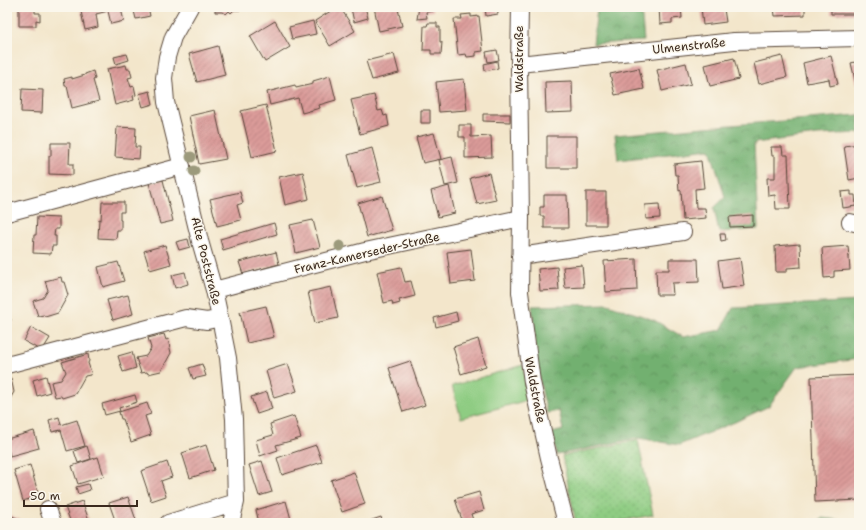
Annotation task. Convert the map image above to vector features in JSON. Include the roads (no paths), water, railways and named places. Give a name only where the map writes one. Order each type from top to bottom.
[{"type":"street","name":"Alte Poststraße","points":[[190,7],[173,37],[167,56],[164,78],[166,102],[200,241],[214,290],[228,358],[234,419],[236,502],[231,523]]},
{"type":"street","name":"Waldstraße","points":[[520,7],[520,292],[532,382],[549,458],[566,523]]},
{"type":"street","name":"Ulmenstraße","points":[[519,64],[734,41],[859,38]]},
{"type":"street","points":[[7,204],[181,162]]},
{"type":"street","points":[[7,213],[181,162]]},
{"type":"street","name":"Franz-Kamerseder-Straße","points":[[214,290],[365,251],[521,218]]},
{"type":"street","points":[[520,256],[683,232]]},
{"type":"street","points":[[7,365],[186,318],[207,321],[220,318]]},
{"type":"street","points":[[168,523],[236,502]]}]
